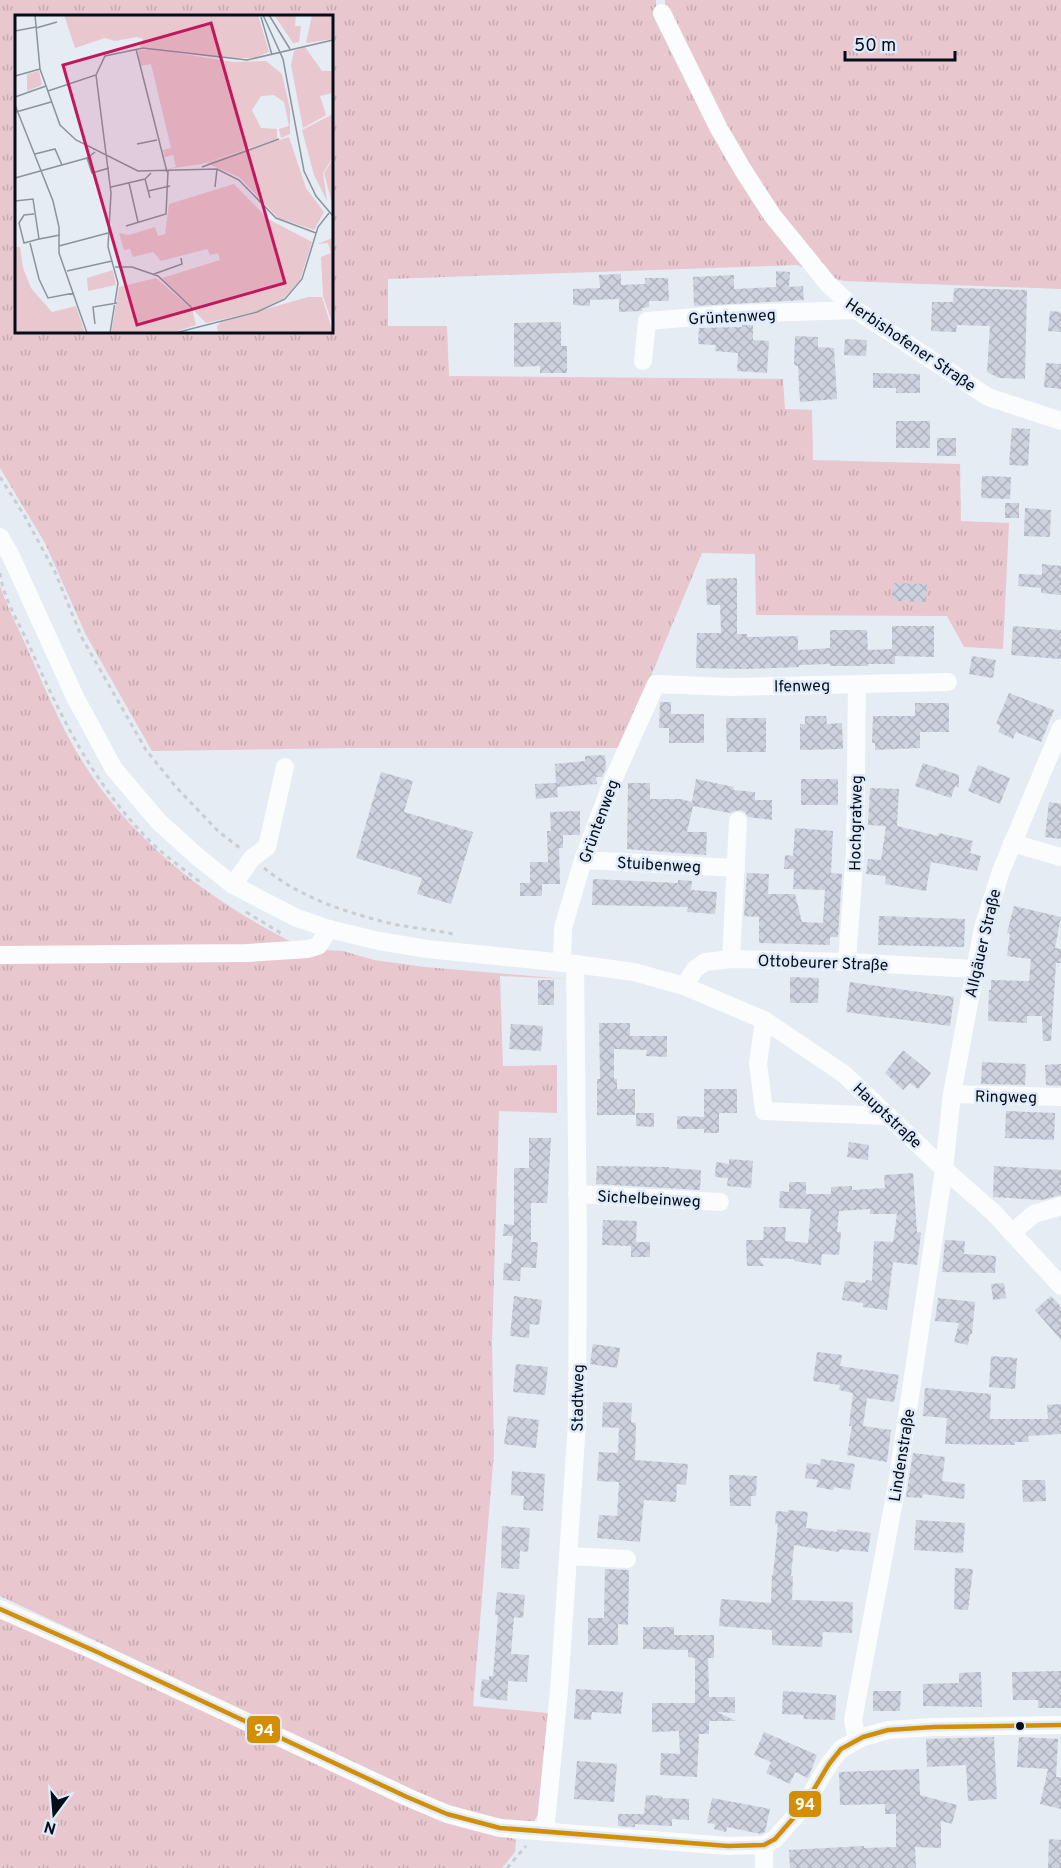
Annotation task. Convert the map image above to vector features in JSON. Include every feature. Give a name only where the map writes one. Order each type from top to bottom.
[{"type":"street","name":"Herbishofener Straße","points":[[662,13],[718,128],[766,206],[829,285],[856,310],[988,396],[1061,421]]},
{"type":"street","name":"Grüntenweg","points":[[643,362],[647,321],[733,314],[856,310]]},
{"type":"street","name":"Hauptstraße","points":[[0,537],[10,554],[75,698],[114,770],[159,822],[233,885],[297,918],[329,929],[381,942],[427,949],[634,972],[684,986],[764,1020],[844,1074],[944,1169],[994,1212],[1061,1286]]},
{"type":"street","name":"Ifenweg","points":[[656,684],[730,687],[948,682]]},
{"type":"street","name":"Grüntenweg","points":[[568,963],[563,928],[583,860],[613,780],[656,684]]},
{"type":"street","name":"Hochgratweg","points":[[847,962],[855,852],[857,684]]},
{"type":"street","name":"Allgäuer Straße","points":[[944,1169],[952,1094],[974,969],[990,901],[1061,728]]},
{"type":"street","points":[[233,885],[252,858],[267,847],[285,767]]},
{"type":"street","points":[[731,959],[738,821]]},
{"type":"street","points":[[1012,843],[1061,857]]},
{"type":"street","name":"Stuibenweg","points":[[583,860],[736,868]]},
{"type":"street","points":[[0,955],[247,953],[308,949],[318,945],[329,929]]},
{"type":"street","name":"Ottobeurer Straße","points":[[684,986],[695,969],[705,962],[731,959],[974,969]]},
{"type":"street","name":"Stadtweg","points":[[545,1832],[559,1691],[577,1423],[578,1194],[568,963]]},
{"type":"street","points":[[764,1020],[758,1063],[764,1111],[889,1116]]},
{"type":"street","name":"Ringweg","points":[[952,1094],[1061,1097]]},
{"type":"street","name":"Lindenstraße","points":[[857,1740],[853,1720],[896,1490],[944,1169]]},
{"type":"street","name":"Sichelbeinweg","points":[[578,1194],[720,1202]]},
{"type":"street","points":[[1012,1232],[1034,1214],[1061,1206]]},
{"type":"street","points":[[568,1556],[627,1559]]},
{"type":"street","points":[[0,1609],[447,1814],[500,1828],[728,1846],[764,1845],[775,1839],[804,1806],[829,1764],[841,1749],[857,1740],[888,1730],[1061,1725]]},
{"type":"street","points":[[764,1845],[764,1868]]},
{"type":"path","points":[[0,477],[55,572],[82,638],[146,750],[176,787],[218,831],[281,882],[307,897],[385,922],[456,935]]},
{"type":"path","points":[[507,1868],[529,1843],[545,1832]]},
{"type":"green space","points":[[0,0],[656,0],[656,9],[807,269],[797,265],[388,279],[388,326],[447,326],[449,376],[783,379],[785,409],[812,410],[813,460],[960,464],[961,521],[1009,523],[1003,649],[964,647],[947,616],[756,615],[755,554],[702,553],[621,748],[152,751],[86,635],[45,543],[0,468]]},
{"type":"green space","points":[[665,0],[1061,0],[1061,289],[844,281],[833,278],[776,208],[738,147],[665,5]]},
{"type":"green space","points":[[0,586],[70,740],[96,782],[119,812],[172,864],[201,887],[231,908],[296,944],[0,951]]},
{"type":"green space","points":[[326,950],[343,951],[374,960],[425,967],[567,979],[500,976],[503,1066],[557,1065],[557,1113],[499,1111],[492,1342],[494,1452],[473,1706],[548,1713],[540,1812],[534,1821],[497,1819],[437,1801],[0,1596],[0,959],[310,955]]},
{"type":"green space","points":[[0,1617],[510,1837],[516,1840],[515,1852],[502,1868],[0,1868]]},
{"type":"building","points":[[776,271],[790,272],[789,287],[803,286],[804,300],[694,306],[693,277],[734,275],[734,289],[776,287]]},
{"type":"building","points":[[621,274],[621,285],[645,284],[645,278],[668,278],[669,301],[649,301],[649,307],[642,308],[642,311],[619,312],[619,299],[590,300],[590,306],[573,305],[573,289],[600,288],[599,275]]},
{"type":"building","points":[[954,288],[1027,290],[1025,379],[999,378],[987,372],[990,326],[957,325],[956,332],[931,331],[932,302],[953,302]]},
{"type":"building","points":[[1050,311],[1061,312],[1061,332],[1048,331]]},
{"type":"building","points":[[561,322],[561,346],[567,346],[567,373],[540,373],[540,366],[514,367],[514,323]]},
{"type":"building","points":[[742,325],[753,325],[753,340],[769,341],[767,373],[737,371],[738,353],[715,351],[716,345],[698,344],[699,328],[742,327]]},
{"type":"building","points":[[795,336],[818,337],[818,347],[834,348],[837,399],[800,402],[798,366],[794,365]]},
{"type":"building","points":[[845,339],[867,340],[866,356],[844,355]]},
{"type":"building","points":[[1046,363],[1061,364],[1061,389],[1044,387]]},
{"type":"building","points":[[873,373],[920,374],[920,393],[896,393],[896,388],[873,388]]},
{"type":"building","points":[[896,421],[930,421],[930,448],[896,448]]},
{"type":"building","points":[[1012,428],[1030,429],[1028,466],[1009,465]]},
{"type":"building","points":[[937,438],[956,438],[956,456],[937,456]]},
{"type":"building","points":[[982,476],[1011,477],[1010,499],[981,498]]},
{"type":"building","points":[[1005,503],[1019,503],[1019,518],[1005,518]]},
{"type":"building","points":[[1025,508],[1051,510],[1050,537],[1024,536]]},
{"type":"building","points":[[1042,564],[1061,566],[1061,595],[1041,593],[1041,588],[1018,586],[1019,574],[1042,575]]},
{"type":"building","points":[[737,578],[737,634],[747,634],[747,637],[798,636],[798,650],[830,648],[830,630],[867,630],[868,650],[892,649],[892,626],[934,626],[934,657],[895,656],[895,664],[868,664],[868,666],[830,666],[830,664],[746,669],[696,668],[697,633],[721,633],[720,605],[707,605],[706,579]]},
{"type":"building","points":[[894,583],[927,584],[926,602],[893,601]]},
{"type":"building","points":[[1013,626],[1061,630],[1061,659],[1011,655]]},
{"type":"building","points":[[972,656],[996,660],[993,678],[969,674]]},
{"type":"building","points":[[1009,693],[1054,710],[1041,742],[1016,732],[1013,739],[998,732],[1001,726],[996,724]]},
{"type":"building","points":[[660,702],[671,702],[671,714],[704,714],[704,743],[669,743],[669,728],[659,728]]},
{"type":"building","points":[[915,703],[949,703],[949,732],[920,732],[920,748],[875,750],[875,743],[872,743],[873,716],[915,716]]},
{"type":"building","points":[[805,716],[826,716],[827,724],[842,723],[843,749],[800,750],[800,724],[805,724]]},
{"type":"building","points":[[726,718],[766,718],[766,752],[727,752]]},
{"type":"building","points":[[605,755],[606,769],[602,777],[596,777],[597,784],[557,787],[558,797],[536,799],[535,784],[556,783],[555,764],[585,761],[585,756]]},
{"type":"building","points":[[923,763],[959,775],[959,788],[955,786],[951,798],[915,786]]},
{"type":"building","points":[[978,765],[1010,778],[1000,804],[968,791]]},
{"type":"building","points":[[381,772],[413,781],[404,812],[473,832],[451,904],[417,894],[422,878],[356,858]]},
{"type":"building","points":[[696,779],[734,787],[733,790],[755,792],[755,800],[772,800],[772,820],[748,817],[745,812],[739,810],[730,813],[693,806],[687,832],[707,832],[706,855],[627,849],[628,783],[650,783],[650,799],[681,799],[692,802]]},
{"type":"building","points":[[801,779],[838,779],[838,805],[801,805]]},
{"type":"building","points":[[870,788],[899,789],[897,826],[938,836],[939,833],[973,841],[970,853],[981,856],[977,871],[931,862],[926,891],[885,884],[886,876],[866,874],[868,859],[881,860],[886,826],[868,825]]},
{"type":"building","points":[[1049,802],[1061,804],[1061,839],[1045,837]]},
{"type":"building","points":[[580,811],[580,835],[563,835],[563,848],[559,848],[560,884],[542,884],[542,896],[520,896],[520,883],[530,883],[530,862],[548,862],[547,831],[551,831],[550,812]]},
{"type":"building","points":[[795,828],[833,831],[831,873],[842,874],[838,937],[830,937],[830,945],[759,943],[759,917],[744,916],[747,873],[769,874],[768,894],[795,894],[802,922],[823,923],[825,890],[793,889],[794,869],[784,869],[785,855],[793,856]]},
{"type":"building","points":[[593,879],[678,883],[678,880],[692,881],[691,890],[717,892],[715,914],[687,912],[688,907],[592,905]]},
{"type":"building","points":[[1014,906],[1061,917],[1055,948],[1061,949],[1061,963],[1056,963],[1051,1041],[1043,1041],[1042,1016],[1027,1016],[1027,1023],[988,1021],[991,980],[1029,981],[1031,959],[1007,956],[1010,934],[1007,933]]},
{"type":"building","points":[[879,916],[965,919],[964,947],[878,945]]},
{"type":"building","points":[[790,977],[819,978],[818,1003],[790,1003]]},
{"type":"building","points":[[538,980],[554,980],[554,1005],[538,1005]]},
{"type":"building","points":[[850,982],[954,997],[950,1026],[846,1012]]},
{"type":"building","points":[[599,1023],[630,1023],[630,1036],[667,1036],[667,1057],[646,1056],[647,1050],[614,1049],[614,1079],[617,1079],[617,1089],[635,1089],[635,1115],[597,1115],[597,1079],[600,1079]]},
{"type":"building","points":[[511,1024],[543,1026],[541,1051],[509,1049]]},
{"type":"building","points":[[903,1050],[931,1073],[918,1089],[910,1083],[903,1090],[885,1073]]},
{"type":"building","points":[[982,1062],[1026,1064],[1025,1085],[981,1084]]},
{"type":"building","points":[[1061,1064],[1061,1086],[1046,1085],[1045,1065]]},
{"type":"building","points":[[704,1089],[737,1089],[737,1113],[719,1113],[719,1133],[704,1133],[704,1129],[677,1129],[677,1116],[704,1117]]},
{"type":"building","points":[[1006,1111],[1055,1113],[1054,1140],[1005,1138]]},
{"type":"building","points":[[636,1113],[654,1113],[654,1127],[636,1126]]},
{"type":"building","points":[[529,1138],[551,1138],[547,1203],[531,1203],[531,1242],[538,1242],[536,1268],[521,1267],[520,1281],[503,1280],[504,1263],[511,1264],[513,1236],[503,1236],[504,1224],[514,1225],[514,1168],[529,1168]]},
{"type":"building","points":[[849,1142],[869,1145],[868,1160],[847,1157]]},
{"type":"building","points":[[729,1159],[753,1161],[751,1188],[727,1186],[728,1178],[715,1177],[716,1162],[729,1164]]},
{"type":"building","points":[[597,1166],[701,1170],[700,1190],[596,1184]]},
{"type":"building","points":[[994,1166],[1061,1170],[1061,1195],[1042,1200],[993,1197]]},
{"type":"building","points":[[913,1173],[917,1232],[921,1233],[917,1265],[893,1262],[887,1310],[863,1307],[863,1303],[842,1300],[845,1281],[865,1283],[866,1280],[872,1281],[874,1241],[893,1242],[897,1214],[870,1214],[870,1209],[839,1211],[837,1232],[841,1232],[839,1255],[822,1254],[821,1265],[794,1261],[794,1259],[759,1258],[764,1266],[747,1266],[746,1240],[763,1240],[764,1227],[786,1227],[785,1241],[808,1243],[811,1209],[779,1208],[780,1191],[789,1192],[789,1182],[806,1182],[806,1194],[831,1194],[831,1187],[852,1186],[852,1190],[885,1188],[884,1175]]},
{"type":"building","points":[[603,1220],[637,1221],[636,1242],[650,1242],[650,1257],[631,1257],[631,1246],[602,1245]]},
{"type":"building","points":[[945,1240],[965,1241],[964,1254],[996,1256],[995,1273],[942,1272]]},
{"type":"building","points":[[1004,1283],[1006,1298],[993,1300],[991,1284]]},
{"type":"building","points":[[514,1296],[542,1300],[539,1325],[530,1324],[529,1338],[510,1336]]},
{"type":"building","points":[[1051,1296],[1061,1307],[1061,1340],[1035,1310]]},
{"type":"building","points":[[938,1298],[975,1302],[972,1334],[970,1334],[968,1345],[954,1342],[959,1323],[935,1321]]},
{"type":"building","points":[[593,1344],[620,1348],[617,1368],[590,1364]]},
{"type":"building","points":[[817,1352],[842,1355],[840,1366],[899,1375],[894,1402],[867,1398],[863,1426],[891,1430],[887,1462],[847,1455],[852,1426],[849,1426],[853,1393],[839,1390],[840,1385],[813,1381]]},
{"type":"building","points":[[991,1356],[1017,1358],[1015,1389],[989,1387]]},
{"type":"building","points":[[516,1364],[548,1367],[545,1395],[513,1392]]},
{"type":"building","points":[[925,1388],[991,1394],[990,1419],[1048,1419],[1047,1405],[1061,1404],[1061,1434],[1028,1436],[1029,1442],[1015,1442],[1015,1445],[945,1444],[947,1418],[923,1416]]},
{"type":"building","points":[[603,1402],[632,1403],[631,1422],[636,1423],[635,1460],[688,1464],[686,1485],[677,1484],[676,1502],[644,1500],[640,1542],[597,1538],[599,1515],[617,1516],[619,1482],[597,1481],[599,1452],[618,1453],[619,1428],[602,1427]]},
{"type":"building","points":[[508,1416],[539,1420],[536,1448],[504,1444]]},
{"type":"building","points":[[913,1453],[945,1457],[942,1481],[965,1484],[964,1499],[923,1494],[922,1498],[906,1497]]},
{"type":"building","points":[[821,1459],[855,1464],[850,1490],[816,1487],[818,1480],[805,1478],[807,1463],[820,1465]]},
{"type":"building","points":[[512,1471],[545,1474],[543,1511],[523,1510],[524,1496],[511,1495]]},
{"type":"building","points":[[729,1475],[757,1476],[756,1496],[751,1496],[751,1506],[730,1506]]},
{"type":"building","points":[[1022,1480],[1045,1480],[1046,1501],[1023,1502]]},
{"type":"building","points":[[788,1510],[808,1512],[806,1528],[871,1533],[868,1552],[840,1549],[839,1552],[794,1545],[791,1576],[793,1576],[792,1600],[853,1602],[852,1633],[823,1632],[822,1647],[772,1645],[772,1630],[719,1626],[721,1599],[771,1603],[778,1524],[775,1524],[776,1511],[788,1512]]},
{"type":"building","points":[[916,1520],[965,1523],[963,1553],[914,1550]]},
{"type":"building","points":[[502,1526],[530,1528],[528,1552],[520,1551],[519,1569],[501,1568]]},
{"type":"building","points":[[955,1568],[973,1569],[968,1610],[954,1609]]},
{"type":"building","points":[[605,1569],[629,1570],[628,1625],[618,1624],[618,1645],[588,1645],[588,1618],[604,1618]]},
{"type":"building","points":[[497,1592],[525,1595],[523,1618],[514,1617],[511,1654],[529,1655],[527,1682],[508,1681],[507,1701],[480,1697],[482,1679],[489,1680],[489,1676],[493,1676],[498,1615],[495,1615]]},
{"type":"building","points":[[643,1627],[674,1627],[674,1635],[714,1635],[714,1658],[708,1658],[709,1697],[735,1697],[735,1713],[717,1712],[736,1721],[709,1721],[709,1734],[699,1734],[697,1777],[660,1775],[661,1753],[680,1754],[679,1731],[652,1732],[652,1703],[695,1703],[695,1658],[688,1657],[688,1650],[643,1649]]},
{"type":"building","points":[[1061,1671],[1061,1708],[1038,1708],[1038,1700],[1013,1700],[1012,1672]]},
{"type":"building","points":[[981,1672],[982,1707],[923,1706],[923,1684],[959,1683],[959,1673]]},
{"type":"building","points":[[576,1689],[623,1692],[621,1714],[592,1712],[591,1720],[574,1719]]},
{"type":"building","points":[[783,1691],[836,1695],[835,1720],[803,1719],[804,1715],[782,1714]]},
{"type":"building","points":[[873,1691],[901,1691],[900,1711],[873,1711]]},
{"type":"building","points":[[764,1732],[817,1755],[808,1778],[795,1772],[790,1784],[766,1773],[771,1762],[754,1755]]},
{"type":"building","points":[[994,1737],[997,1799],[968,1801],[966,1765],[927,1767],[926,1739]]},
{"type":"building","points":[[1019,1737],[1058,1739],[1056,1777],[1061,1777],[1061,1809],[1040,1804],[1048,1769],[1017,1767]]},
{"type":"building","points":[[577,1761],[617,1764],[614,1802],[574,1799]]},
{"type":"building","points":[[919,1769],[920,1795],[957,1805],[952,1824],[941,1821],[941,1848],[915,1847],[916,1868],[790,1868],[789,1850],[864,1846],[864,1848],[896,1847],[896,1814],[885,1814],[885,1804],[840,1805],[839,1772]]},
{"type":"building","points":[[646,1795],[689,1799],[689,1820],[672,1819],[672,1826],[635,1824],[635,1827],[618,1826],[618,1814],[644,1814]]},
{"type":"building","points":[[712,1798],[770,1809],[765,1832],[761,1834],[727,1827],[726,1832],[714,1829],[715,1824],[707,1823]]},
{"type":"building","points":[[1049,1839],[1061,1840],[1061,1868],[1048,1868]]},
{"type":"transit line","name":"94","points":[[0,1609],[407,1797],[447,1814],[500,1828],[728,1846],[764,1845],[775,1839],[804,1806],[829,1764],[841,1749],[863,1737],[888,1730],[934,1727],[1061,1725]]}]
